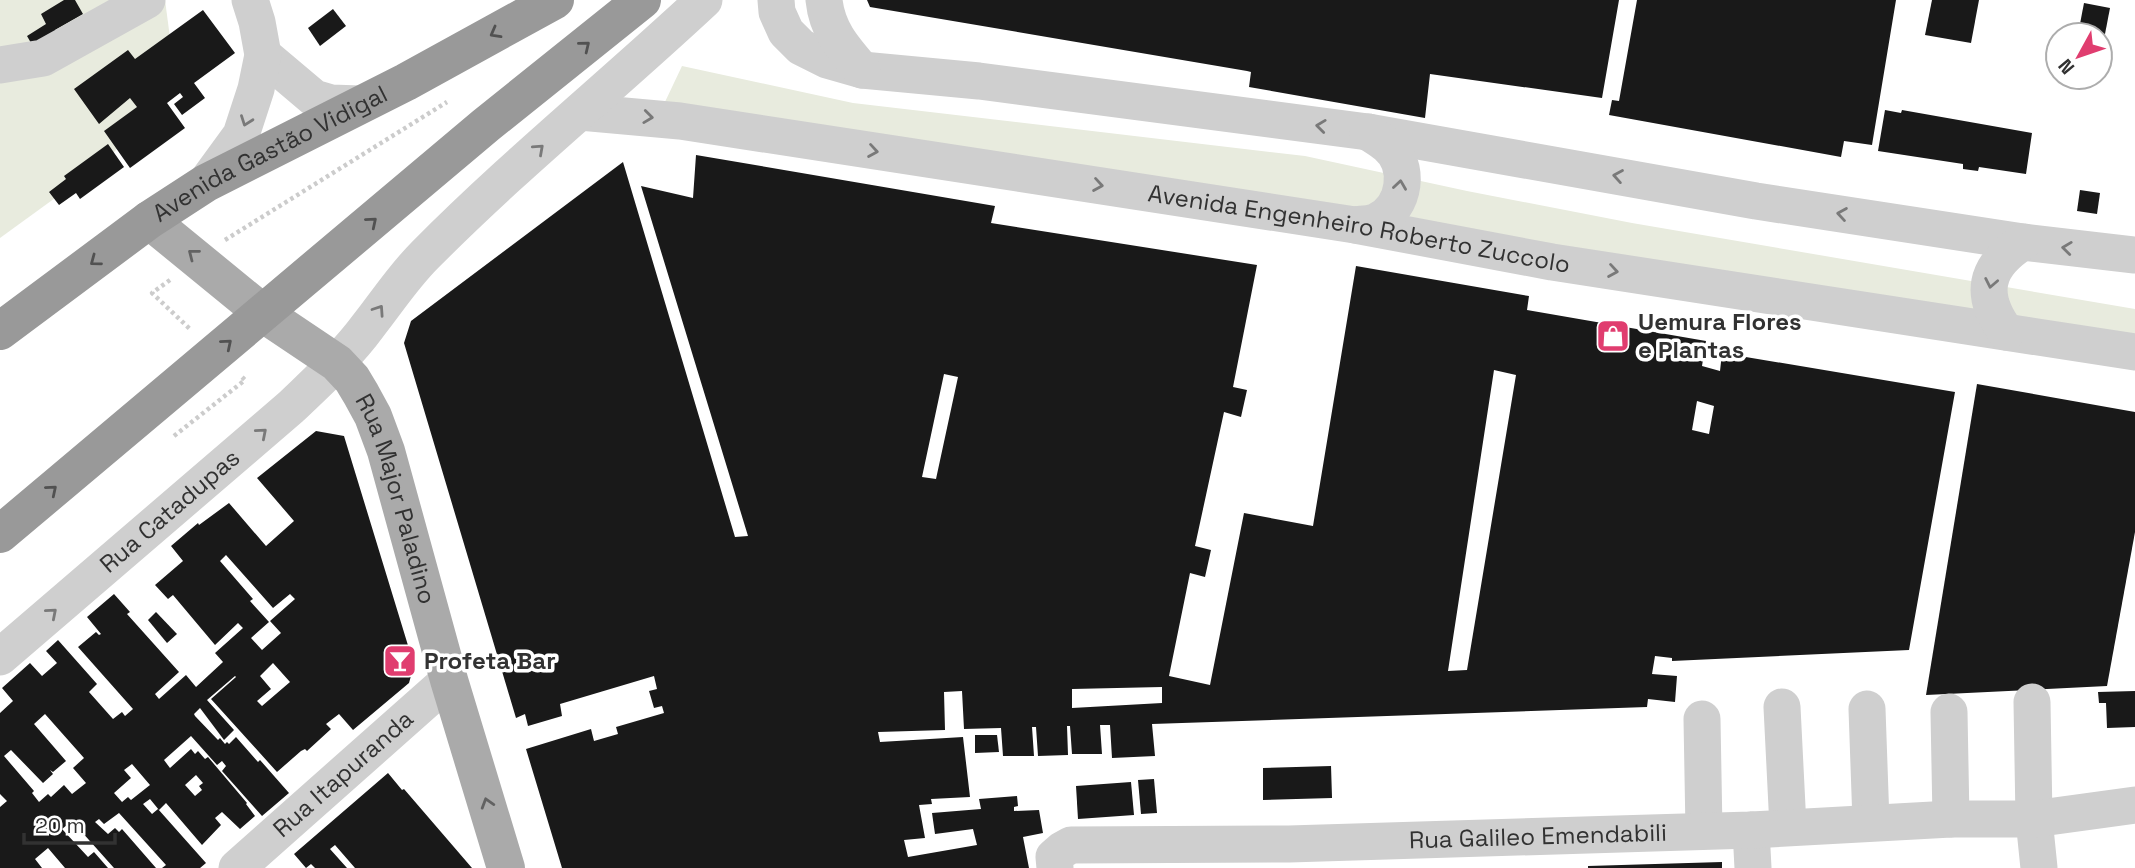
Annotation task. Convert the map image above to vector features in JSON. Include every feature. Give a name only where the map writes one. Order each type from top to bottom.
[{"type":"highway","name":"Avenida Gastão Vidigal","points":[[0,331],[149,220],[206,183],[406,82],[555,0]]},
{"type":"highway","points":[[0,534],[480,130],[642,0]]},
{"type":"main road","name":"Rua Major Paladino","points":[[149,220],[264,314],[337,363],[361,394],[373,416],[386,451],[506,868]]},
{"type":"street","points":[[16,63],[43,58],[147,0]]},
{"type":"street","points":[[337,363],[393,290],[422,258],[704,0]]},
{"type":"street","points":[[776,0],[777,12],[786,32],[801,47],[827,60],[862,70],[979,82],[1368,132],[1756,201],[2023,242],[2135,255]]},
{"type":"street","points":[[824,0],[827,21],[836,41],[862,70]]},
{"type":"street","points":[[261,19],[314,98],[331,103],[360,104]]},
{"type":"street","points":[[206,183],[241,135],[256,89],[261,19]]},
{"type":"street","name":"Avenida Engenheiro Roberto Zuccolo","points":[[580,112],[680,121],[1355,225],[1552,262],[2135,352]]},
{"type":"street","points":[[1355,225],[1377,221],[1394,207],[1403,187],[1401,164],[1389,146],[1368,132]]},
{"type":"street","points":[[2006,332],[1993,314],[1989,293],[1993,272],[2005,254],[2023,242]]},
{"type":"street","name":"Rua Catadupas","points":[[0,657],[291,407],[337,363]]},
{"type":"street","name":"Rua Itapuranda","points":[[237,868],[450,680]]},
{"type":"street","points":[[2032,702],[2034,819],[2039,868]]},
{"type":"street","points":[[1782,706],[1788,827]]},
{"type":"street","points":[[1867,709],[1871,822]]},
{"type":"street","points":[[1950,712],[1951,819]]},
{"type":"street","points":[[1702,719],[1704,831]]},
{"type":"street","name":"Rua Galileo Emendabili","points":[[1055,868],[1054,857],[1071,845],[1289,844],[1751,830],[1871,822],[2034,819],[2135,805]]},
{"type":"street","points":[[1751,830],[1753,868]]},
{"type":"path","points":[[221,243],[453,98]]},
{"type":"path","points":[[164,284],[152,293],[192,331]]},
{"type":"shaded area","points":[[0,0],[165,0],[176,83],[106,161],[0,238]]},
{"type":"shaded area","points":[[682,66],[853,103],[1305,156],[1632,223],[2135,309],[2135,342],[664,104]]},
{"type":"building","points":[[64,0],[75,0],[83,14],[55,30],[61,41],[38,55],[27,36],[46,24],[41,14]]},
{"type":"building","points":[[867,0],[1619,0],[1602,98],[1430,74],[1425,118],[1249,87],[1251,72],[1247,71],[870,7]]},
{"type":"building","points":[[1637,0],[1896,0],[1872,145],[1844,141],[1841,157],[1609,115],[1612,100],[1619,101]]},
{"type":"building","points":[[1932,0],[1979,0],[1971,43],[1925,35]]},
{"type":"building","points":[[2084,3],[2110,8],[2108,21],[2081,21]]},
{"type":"building","points":[[333,9],[346,26],[320,46],[308,28]]},
{"type":"building","points":[[203,10],[235,53],[194,83],[205,98],[182,115],[174,104],[183,97],[180,93],[167,103],[185,128],[130,168],[104,131],[137,107],[130,98],[99,124],[74,89],[128,50],[135,59]]},
{"type":"building","points":[[1885,110],[1901,113],[1902,110],[2032,133],[2026,174],[1979,167],[1978,171],[1963,169],[1963,164],[1878,151]]},
{"type":"building","points":[[108,144],[124,167],[80,199],[76,193],[59,205],[49,192],[66,179],[64,176]]},
{"type":"building","points":[[696,155],[995,206],[991,223],[1257,265],[1233,387],[1247,390],[1241,417],[1224,412],[1195,546],[1211,550],[1205,577],[1190,573],[1169,676],[1210,685],[1244,513],[1313,526],[1356,266],[1529,296],[1527,310],[1706,341],[1702,366],[1720,371],[1722,353],[1955,392],[1909,650],[1672,661],[1672,658],[1655,656],[1652,674],[1677,676],[1675,702],[1648,699],[1647,707],[1152,724],[1155,756],[1112,758],[1110,725],[1100,725],[1102,754],[1072,754],[1070,726],[1067,726],[1068,755],[1038,756],[1036,727],[1032,727],[1034,756],[1003,756],[1001,728],[964,729],[962,691],[944,692],[945,730],[878,732],[880,742],[963,737],[970,797],[931,799],[932,804],[919,805],[925,838],[904,840],[908,857],[977,845],[973,829],[935,834],[932,813],[981,809],[979,799],[1017,796],[1018,806],[1014,807],[1014,811],[1039,810],[1043,833],[1023,837],[1029,868],[562,868],[526,749],[591,729],[594,741],[618,734],[616,727],[664,713],[662,706],[654,708],[649,691],[657,689],[654,676],[560,704],[562,716],[528,726],[525,714],[516,718],[404,343],[411,321],[623,162],[735,537],[748,536],[641,186],[693,198]],"holes":[[[1494,370],[1516,375],[1467,670],[1448,671]],[[944,374],[958,377],[936,479],[922,477]],[[1697,401],[1714,406],[1709,434],[1692,430]],[[1162,687],[1162,703],[1072,708],[1072,689]]]},
{"type":"building","points":[[2080,190],[2100,193],[2097,214],[2077,211]]},
{"type":"building","points":[[1977,384],[2135,412],[2135,532],[2107,686],[1926,695]]},
{"type":"building","points":[[316,431],[344,436],[414,665],[409,683],[353,730],[339,714],[326,724],[331,729],[307,751],[301,751],[277,772],[211,699],[236,677],[207,700],[234,730],[224,740],[200,708],[195,716],[225,744],[229,744],[236,737],[289,793],[262,816],[222,771],[226,766],[222,761],[217,765],[191,736],[164,760],[170,768],[191,749],[195,754],[198,751],[205,759],[208,757],[255,816],[240,829],[222,812],[215,818],[221,825],[202,845],[166,803],[159,810],[150,799],[143,804],[152,814],[158,809],[206,863],[200,868],[162,868],[166,865],[119,813],[104,824],[99,819],[95,822],[108,834],[115,828],[119,832],[122,829],[156,868],[114,868],[72,821],[62,829],[88,857],[94,852],[108,868],[65,868],[48,848],[35,859],[42,868],[0,868],[0,807],[7,801],[0,794],[0,713],[13,701],[2,688],[30,663],[42,676],[57,663],[46,651],[58,640],[97,684],[89,692],[113,719],[122,712],[125,716],[133,709],[78,647],[96,632],[101,634],[87,617],[114,594],[130,612],[127,614],[179,672],[155,694],[159,699],[186,675],[196,687],[223,662],[215,653],[243,628],[238,623],[215,645],[173,595],[168,599],[155,585],[183,561],[171,546],[198,523],[199,525],[229,503],[266,546],[294,521],[257,478]],"holes":[[[226,555],[273,608],[290,594],[295,599],[270,621],[281,633],[262,650],[251,638],[269,622],[220,561]],[[273,663],[290,682],[262,706],[257,701],[271,689],[260,676]],[[45,714],[84,758],[73,768],[86,783],[72,794],[64,785],[51,797],[48,794],[39,802],[32,793],[34,791],[4,756],[11,750],[43,783],[53,774],[50,770],[53,772],[66,761],[34,724]],[[132,764],[150,785],[131,800],[128,797],[122,802],[114,793],[131,778],[124,770]],[[196,775],[203,783],[199,786],[202,790],[195,796],[185,785]]]},
{"type":"building","points":[[156,612],[177,634],[167,643],[148,620]]},
{"type":"building","points":[[2135,691],[2135,727],[2107,728],[2106,703],[2099,703],[2098,692]]},
{"type":"building","points":[[975,735],[997,735],[999,752],[975,753]]},
{"type":"building","points":[[1331,766],[1332,798],[1263,800],[1263,768]]},
{"type":"building","points":[[388,773],[472,868],[355,868],[335,845],[330,849],[347,868],[315,868],[311,864],[306,868],[294,854]]},
{"type":"building","points":[[1154,779],[1157,813],[1141,814],[1138,780]]},
{"type":"building","points":[[1131,782],[1134,815],[1078,819],[1076,786]]},
{"type":"building","points":[[1722,862],[1722,868],[1588,868],[1588,866]]},
{"type":"place","name":"Uemura Flores e Plantas","points":[[1613,336]]},
{"type":"place","name":"Profeta Bar","points":[[400,661]]}]
